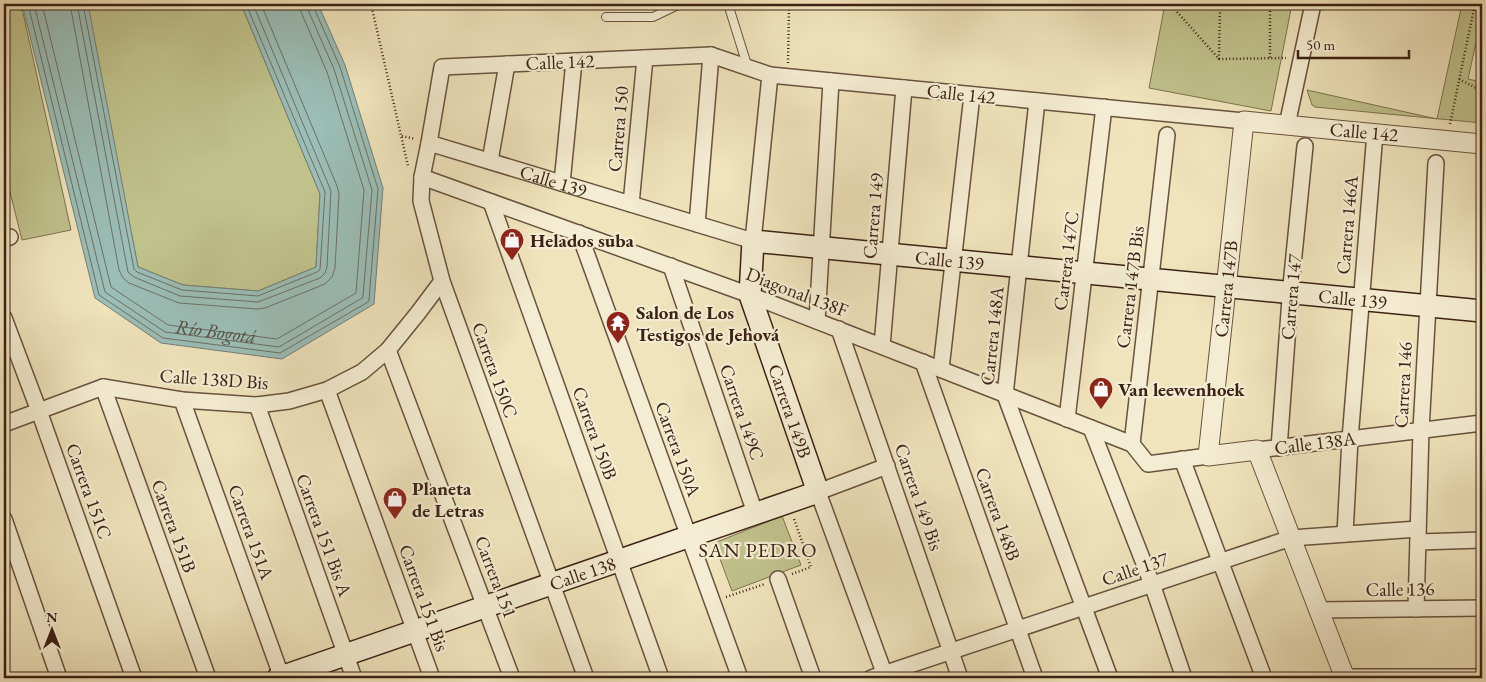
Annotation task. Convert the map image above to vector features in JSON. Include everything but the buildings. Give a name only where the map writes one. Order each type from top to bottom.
[{"type":"main road","name":"Calle 139","points":[[753,241],[1482,311]]},
{"type":"main road","name":"Carrera 149B","points":[[753,241],[750,295],[818,492]]},
{"type":"main road","name":"Calle 138","points":[[281,678],[818,492]]},
{"type":"street","points":[[1288,125],[1313,4]]},
{"type":"street","name":"Calle 142","points":[[442,67],[711,55],[770,75],[1482,144]]},
{"type":"street","points":[[697,224],[711,55]]},
{"type":"street","name":"Carrera 150","points":[[631,204],[644,58]]},
{"type":"street","points":[[562,183],[574,61]]},
{"type":"street","points":[[490,161],[507,64]]},
{"type":"street","name":"Carrera 150C","points":[[442,67],[429,143],[415,173],[421,201],[442,281],[586,678]]},
{"type":"street","name":"Carrera 149B","points":[[753,241],[770,75]]},
{"type":"street","points":[[817,321],[831,81]]},
{"type":"street","name":"Carrera 149","points":[[882,346],[904,88]]},
{"type":"street","points":[[941,369],[972,95]]},
{"type":"street","name":"Carrera 148A","points":[[1038,101],[1005,394],[1110,678]]},
{"type":"street","name":"Carrera 147C","points":[[1067,418],[1104,107]]},
{"type":"street","name":"Carrera 147B","points":[[1208,456],[1244,121]]},
{"type":"street","name":"Carrera 146A","points":[[1346,534],[1350,439],[1375,133]]},
{"type":"street","name":"Carrera 147B Bis","points":[[1132,444],[1167,135]]},
{"type":"street","name":"Calle 139","points":[[429,143],[753,241]]},
{"type":"street","name":"Carrera 147","points":[[1279,448],[1305,146]]},
{"type":"street","name":"Carrera 146","points":[[1416,609],[1421,430],[1436,163]]},
{"type":"street","name":"Diagonal 138F","points":[[415,173],[750,295],[1132,444]]},
{"type":"street","name":"Carrera 150B","points":[[491,202],[661,678]]},
{"type":"street","name":"Carrera 150A","points":[[579,233],[740,678]]},
{"type":"street","name":"Carrera 149C","points":[[671,266],[755,513]]},
{"type":"street","name":"Calle 138D Bis","points":[[4,424],[103,387],[182,400],[257,405],[289,401],[328,390],[362,372],[388,350],[442,281]]},
{"type":"street","name":"Carrera 151C","points":[[4,318],[134,678]]},
{"type":"street","name":"Carrera 149 Bis","points":[[839,329],[960,678]]},
{"type":"street","name":"Carrera 151","points":[[388,350],[512,678]]},
{"type":"street","name":"Carrera 148B","points":[[923,362],[1035,678]]},
{"type":"street","name":"Carrera 151B","points":[[103,387],[208,678]]},
{"type":"street","name":"Carrera 151 Bis","points":[[328,390],[432,678]]},
{"type":"street","name":"Carrera 151A","points":[[182,400],[281,678]]},
{"type":"street","name":"Carrera 151 Bis A","points":[[257,405],[354,678]]},
{"type":"street","name":"Calle 138A","points":[[1132,444],[1148,464],[1482,423]]},
{"type":"street","points":[[1091,428],[1152,584],[1184,678]]},
{"type":"street","points":[[1257,450],[1344,678],[1482,677]]},
{"type":"street","points":[[1182,459],[1264,678]]},
{"type":"street","name":"Calle 138","points":[[818,492],[887,466]]},
{"type":"street","name":"Carrera 149B","points":[[818,492],[880,677]]},
{"type":"street","points":[[4,519],[59,678]]},
{"type":"street","name":"Calle 137","points":[[880,677],[1291,538],[1346,534],[1482,540]]},
{"type":"street","points":[[778,579],[813,678]]},
{"type":"street","name":"Calle 136","points":[[1318,610],[1482,608]]},
{"type":"lane","points":[[606,16],[653,16],[680,4]]},
{"type":"lane","points":[[728,4],[748,68]]},
{"type":"path","points":[[371,4],[415,173]]},
{"type":"path","points":[[788,77],[789,4]]},
{"type":"path","points":[[1170,4],[1219,59],[1287,58]]},
{"type":"path","points":[[1219,59],[1220,4]]},
{"type":"path","points":[[1270,4],[1270,58]]},
{"type":"path","points":[[1447,140],[1475,4]]},
{"type":"path","points":[[1460,79],[1482,91]]},
{"type":"green space","points":[[4,4],[21,4],[71,230],[22,240],[4,168]]},
{"type":"green space","points":[[86,4],[241,4],[320,194],[316,267],[258,291],[183,285],[138,267]]},
{"type":"green space","points":[[1165,4],[1292,4],[1271,111],[1149,88]]},
{"type":"green space","points":[[1462,4],[1482,4],[1482,15],[1468,79],[1482,82],[1482,123],[1437,119]]},
{"type":"green space","points":[[1307,90],[1435,118],[1315,107],[1312,105]]},
{"type":"green space","points":[[782,516],[801,565],[732,591],[714,543]]},
{"type":"water","name":"Río Bogotá","points":[[22,4],[88,4],[138,267],[183,285],[258,291],[316,267],[320,194],[241,4],[318,4],[345,65],[383,188],[374,304],[282,359],[161,343],[95,298]]},
{"type":"place","name":"Helados suba","points":[[512,261]]},
{"type":"place","name":"Salon de Los Testigos de Jehová","points":[[618,344]]},
{"type":"place","name":"Van leewenhoek","points":[[1101,410]]},
{"type":"place","name":"Planeta de Letras","points":[[395,520]]},
{"type":"district","name":"SAN PEDRO","points":[[758,550]]}]
